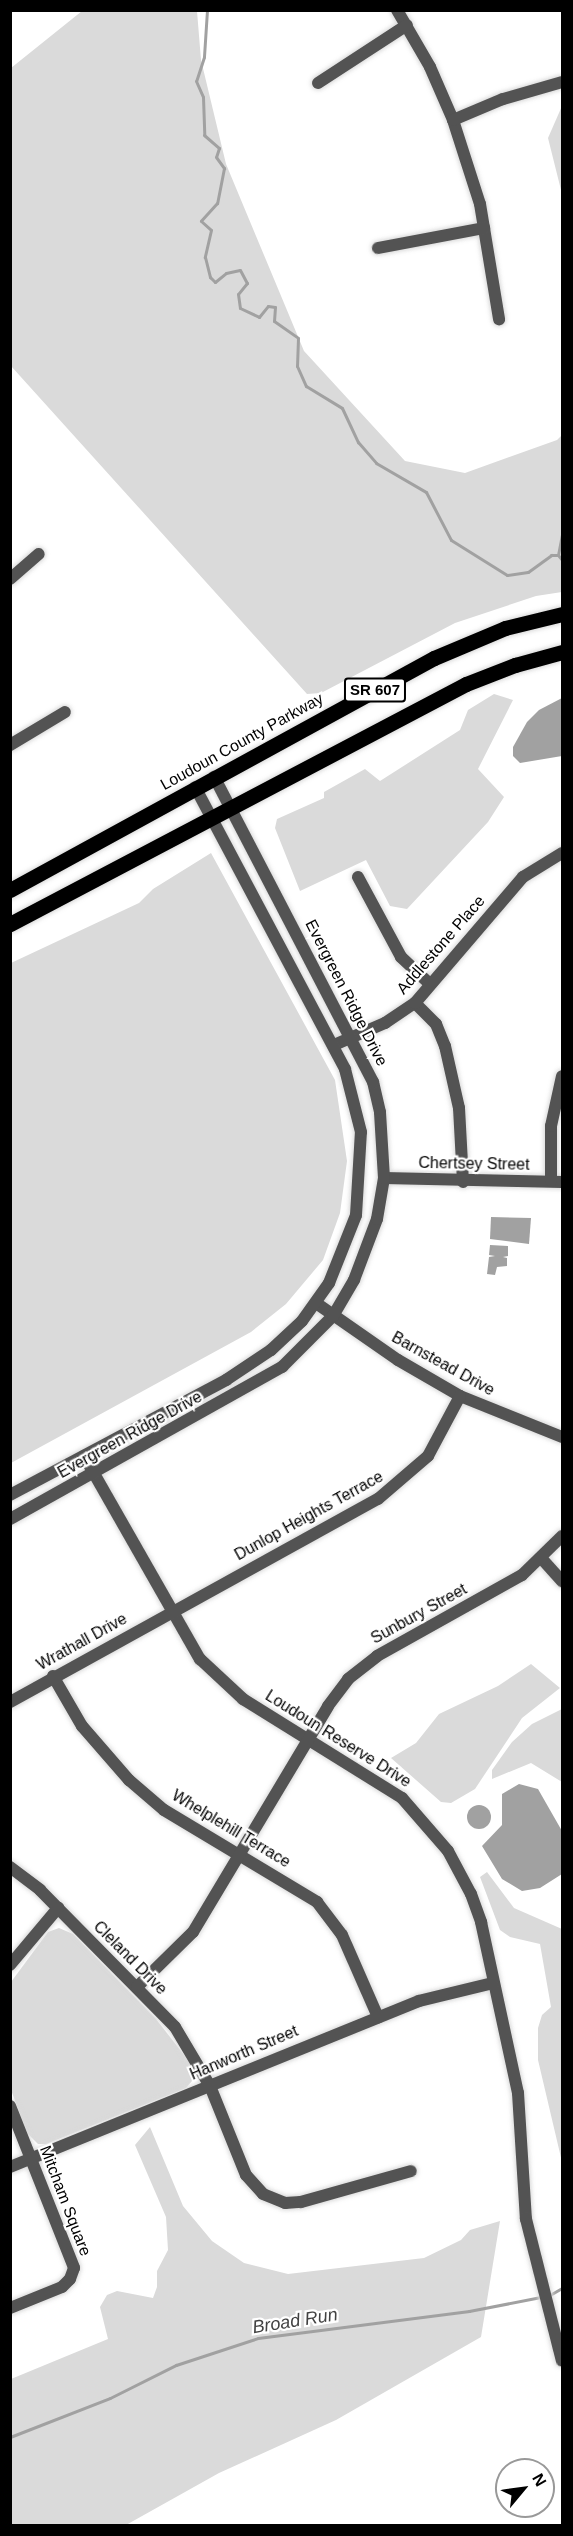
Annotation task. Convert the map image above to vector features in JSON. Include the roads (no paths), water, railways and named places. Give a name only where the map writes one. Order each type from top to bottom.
[{"type":"main road","name":"Loudoun County Parkway","points":[[10,890],[195,787],[458,646],[505,628],[562,614]]},
{"type":"main road","name":"SR 607","points":[[10,924],[232,810],[466,684],[515,664],[562,652]]},
{"type":"street","points":[[397,10],[407,25],[453,120],[484,228],[499,319]]},
{"type":"street","points":[[318,83],[407,25]]},
{"type":"street","points":[[453,120],[503,99],[562,82]]},
{"type":"street","points":[[378,248],[484,228]]},
{"type":"street","points":[[10,579],[39,554]]},
{"type":"street","points":[[10,745],[65,712]]},
{"type":"street","name":"Evergreen Ridge Drive","points":[[10,1520],[266,1379],[304,1348],[333,1316],[367,1252],[384,1178],[380,1112],[373,1082],[214,777]]},
{"type":"street","name":"Evergreen Ridge Drive","points":[[10,1495],[256,1361],[286,1338],[316,1303],[351,1235],[362,1177],[358,1110],[334,1045],[195,787]]},
{"type":"street","name":"Addlestone Place","points":[[334,1045],[352,1039],[415,1003],[523,877],[562,853]]},
{"type":"street","points":[[358,877],[401,957],[430,984]]},
{"type":"street","points":[[415,1003],[436,1024],[445,1046],[459,1108],[463,1182]]},
{"type":"street","points":[[556,1181],[551,1126],[562,1076]]},
{"type":"street","name":"Chertsey Street","points":[[384,1178],[463,1182],[556,1181]]},
{"type":"street","name":"Barnstead Drive","points":[[316,1303],[460,1396],[562,1437]]},
{"type":"street","name":"Dunlop Heights Terrace","points":[[170,1612],[395,1488],[428,1456],[460,1396]]},
{"type":"street","name":"Loudoun Reserve Drive","points":[[84,1456],[170,1612],[200,1659],[243,1698],[402,1798],[448,1851],[481,1922],[518,2093],[520,2167],[532,2248],[562,2361]]},
{"type":"street","name":"Sunbury Street","points":[[137,1987],[193,1932],[242,1856],[309,1738],[348,1679],[377,1656],[493,1593],[542,1559],[562,1536]]},
{"type":"street","points":[[542,1559],[562,1581]]},
{"type":"street","name":"Wrathall Drive","points":[[10,1702],[170,1612]]},
{"type":"street","name":"Whelplehill Terrace","points":[[53,1676],[81,1726],[129,1780],[164,1810],[294,1885],[330,1917],[355,1961],[378,2017]]},
{"type":"street","name":"Cleland Drive","points":[[10,1867],[58,1908],[175,2027],[210,2086],[246,2175],[272,2199],[285,2204],[301,2202],[411,2171]]},
{"type":"street","points":[[10,1965],[58,1908]]},
{"type":"street","name":"Hanworth Street","points":[[10,2167],[419,2001],[494,1983]]},
{"type":"street","name":"Mitcham Square","points":[[10,2106],[74,2268],[70,2279],[62,2287],[10,2308]]},
{"type":"waterway","points":[[207,10],[204,57],[196,81],[203,97],[204,135],[219,148],[216,157],[224,168],[217,203],[201,221],[211,230],[205,257],[210,277],[215,282],[226,273],[240,270],[247,283],[238,294],[240,308],[259,317],[268,306],[275,307],[274,321],[298,338],[297,366],[306,386],[342,408],[358,442],[376,463],[426,492],[451,540],[507,575],[528,572],[551,555],[558,555],[562,560]]},
{"type":"waterway","points":[[558,555],[562,535]]},
{"type":"waterway","name":"Broad Run","points":[[548,2296],[562,2288]]},
{"type":"waterway","name":"Broad Run","points":[[10,2437],[110,2398],[176,2365],[258,2338],[469,2311],[541,2297]]}]
